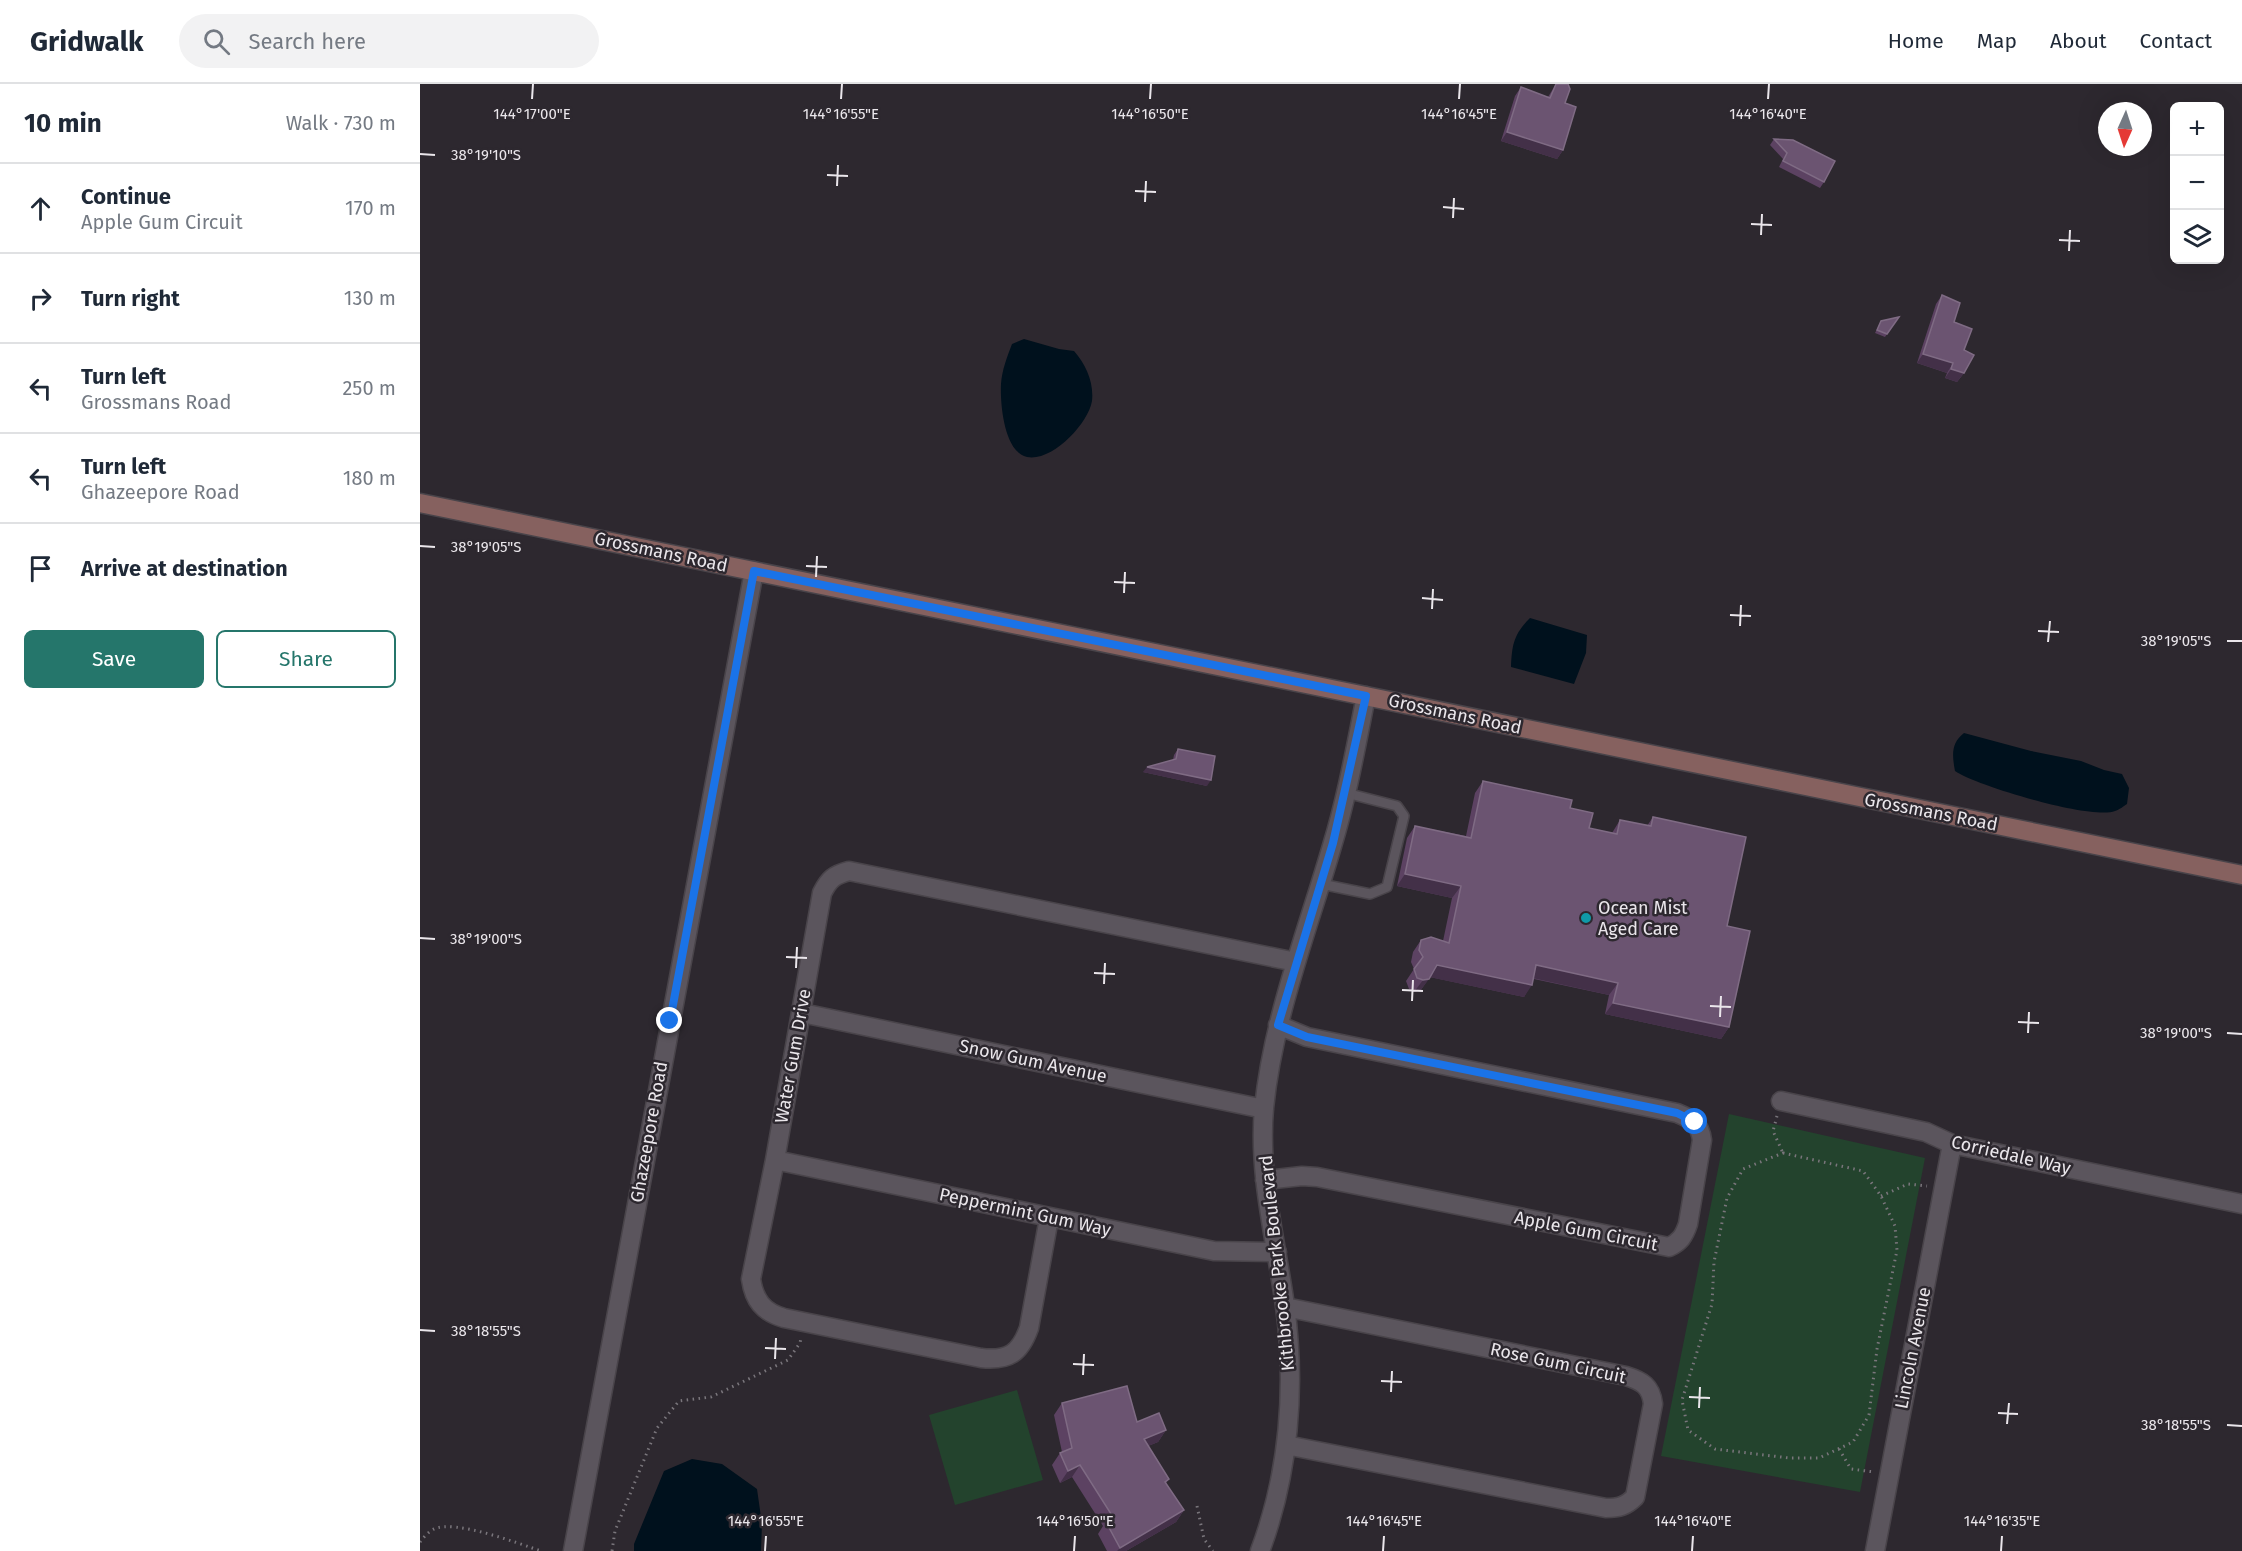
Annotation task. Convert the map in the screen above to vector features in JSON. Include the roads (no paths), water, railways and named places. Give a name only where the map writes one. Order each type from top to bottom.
[{"type":"street","name":"Grossmans Road","points":[[420,503],[2242,875]]},
{"type":"street","name":"Ghazeepore Road","points":[[573,1551],[754,571]]},
{"type":"street","name":"Kithbrooke Park Boulevard","points":[[1260,1551],[1279,1490],[1286,1446],[1290,1387],[1285,1306],[1265,1180],[1264,1109],[1278,1025],[1346,792],[1366,696]]},
{"type":"street","name":"Water Gum Drive","points":[[1049,1218],[1029,1328],[1023,1343],[1016,1352],[1006,1357],[981,1358],[805,1322],[771,1314],[760,1305],[753,1292],[751,1279],[775,1160],[822,893],[835,874],[849,871],[1296,962]]},
{"type":"street","name":"Snow Gum Avenue","points":[[802,1013],[1264,1109]]},
{"type":"street","name":"Apple Gum Circuit","points":[[1265,1180],[1302,1176],[1317,1178],[1669,1247],[1678,1243],[1688,1224],[1702,1140],[1701,1129],[1695,1122],[1677,1113],[1307,1037],[1278,1025]]},
{"type":"street","name":"Corriedale Way","points":[[1781,1101],[1926,1132],[1952,1144],[2242,1204]]},
{"type":"street","name":"Lincoln Avenue","points":[[1875,1551],[1952,1144]]},
{"type":"street","name":"Peppermint Gum Way","points":[[775,1160],[1214,1251],[1277,1252]]},
{"type":"street","name":"Rose Gum Circuit","points":[[1285,1306],[1626,1376],[1636,1379],[1645,1386],[1651,1393],[1653,1404],[1635,1497],[1628,1504],[1619,1508],[1595,1506],[1286,1446]]},
{"type":"lane","points":[[1321,884],[1370,894],[1387,887],[1404,816],[1397,806],[1346,792]]},
{"type":"water","points":[[1024,339],[1074,351],[1085,368],[1092,387],[1092,401],[1084,420],[1057,448],[1037,457],[1027,457],[1013,446],[1008,437],[1001,403],[1002,379],[1008,354],[1012,344]]},
{"type":"water","points":[[1530,618],[1587,635],[1586,653],[1574,684],[1511,667],[1515,640],[1520,629]]},
{"type":"water","points":[[1964,733],[2031,751],[2081,761],[2122,774],[2129,788],[2127,804],[2115,811],[2083,811],[2009,793],[1967,777],[1955,771],[1953,760],[1955,745]]},
{"type":"water","points":[[692,1459],[722,1464],[757,1489],[762,1524],[761,1551],[634,1551],[634,1544],[664,1471]]},
{"type":"place","name":"Ocean Mist Aged Care","points":[[1586,918]]}]
